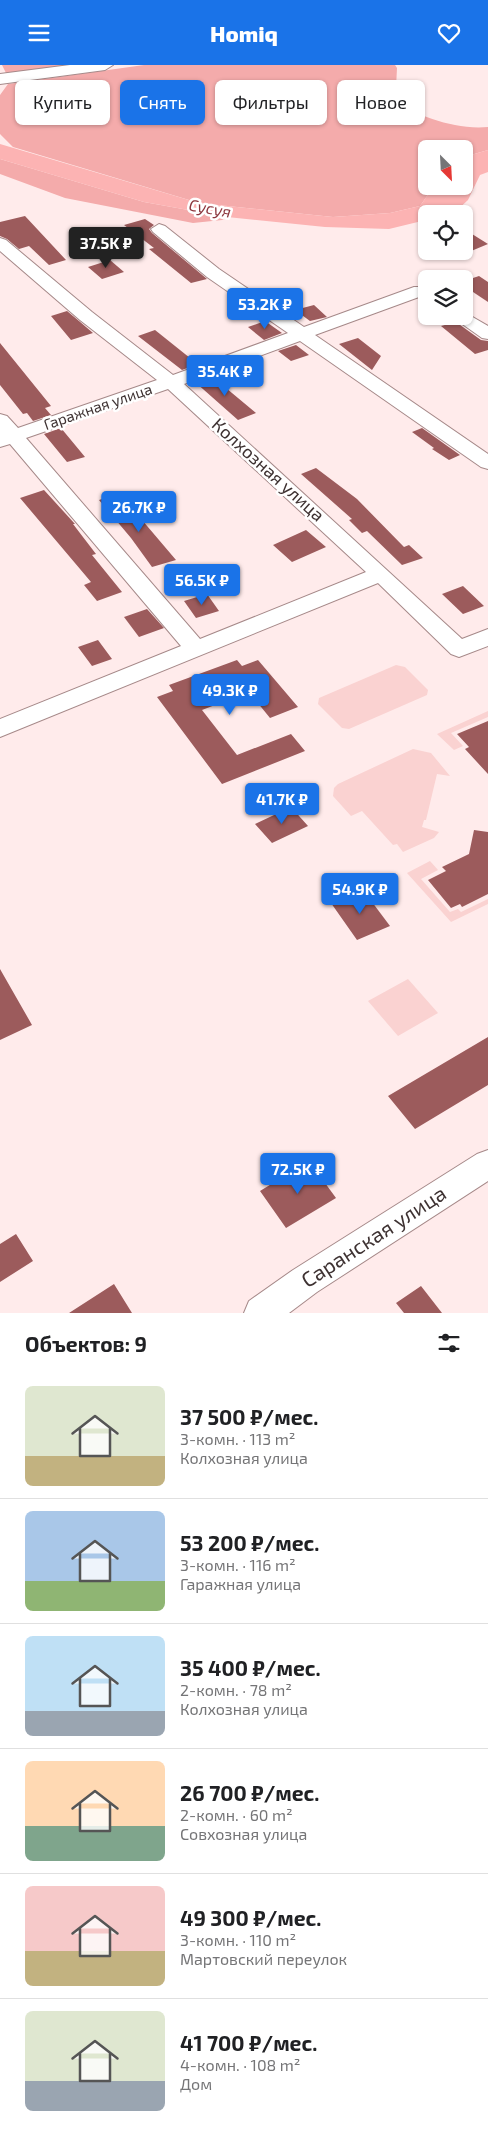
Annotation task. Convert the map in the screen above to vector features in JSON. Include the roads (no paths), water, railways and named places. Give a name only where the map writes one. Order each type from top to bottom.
[{"type":"main road","points":[[0,79],[105,65]]},
{"type":"street","points":[[159,229],[192,259],[488,463]]},
{"type":"street","name":"Колхозная улица","points":[[0,243],[86,316],[171,382],[381,574],[459,649],[488,637]]},
{"type":"street","name":"Гаражная улица","points":[[7,439],[418,294]]},
{"type":"street","points":[[473,324],[488,334]]},
{"type":"street","points":[[0,419],[7,439],[196,649]]},
{"type":"street","points":[[0,728],[381,574]]},
{"type":"street","name":"Саранская улица","points":[[260,1313],[313,1276],[488,1164]]},
{"type":"water","name":"Сусуя","points":[[0,144],[199,203],[333,217],[390,213],[418,206],[418,222],[389,229],[325,227],[227,217],[144,202],[0,159]]},
{"type":"water","points":[[488,150],[488,172],[480,175],[473,190],[473,154]]},
{"type":"water","points":[[428,195],[470,195],[463,205],[421,205]]}]
